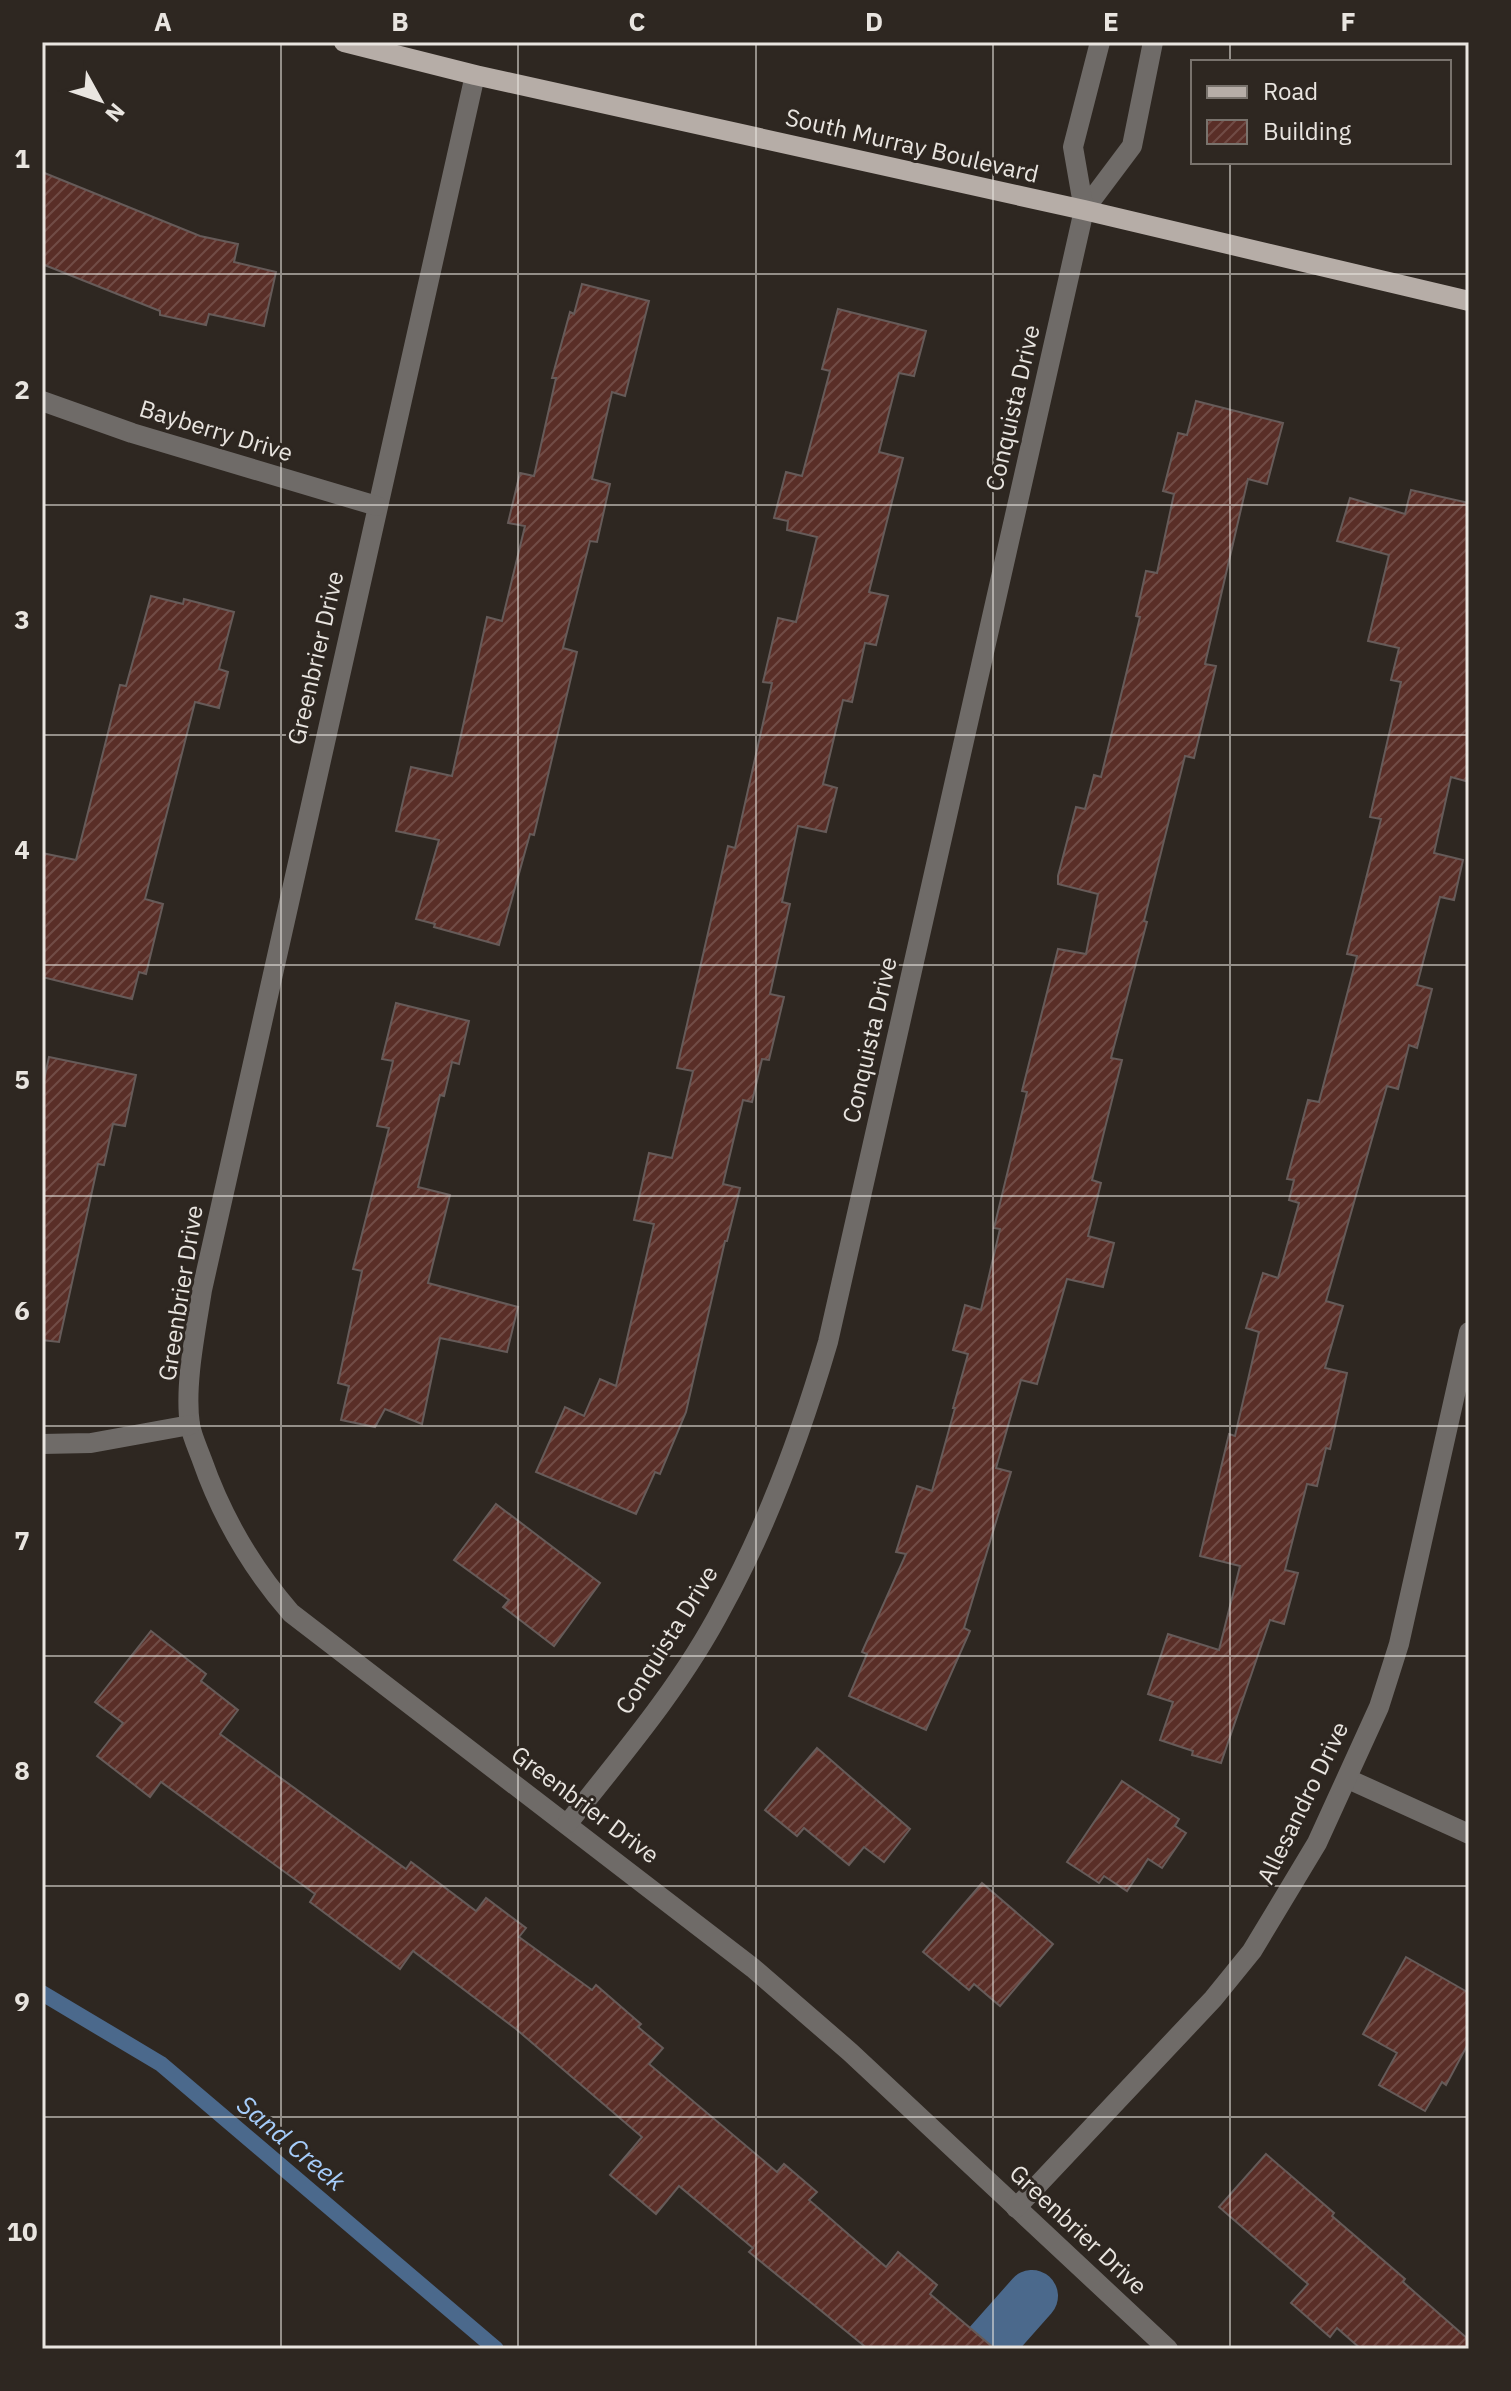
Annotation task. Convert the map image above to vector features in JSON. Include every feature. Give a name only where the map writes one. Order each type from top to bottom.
[{"type":"main road","name":"South Murray Boulevard","points":[[344,42],[475,75],[1084,210],[1469,301]]},
{"type":"street","points":[[1084,210],[1073,147],[1100,42]]},
{"type":"street","points":[[1084,210],[1132,146],[1153,42]]},
{"type":"street","name":"Greenbrier Drive","points":[[475,75],[202,1290],[190,1366],[190,1425],[209,1481],[235,1537],[262,1581],[291,1613],[568,1823],[764,1977],[850,2052],[1168,2349]]},
{"type":"street","name":"Conquista Drive","points":[[568,1823],[651,1719],[723,1608],[778,1493],[803,1426],[828,1342],[1084,210]]},
{"type":"street","name":"Bayberry Drive","points":[[42,401],[132,433],[377,506]]},
{"type":"street","name":"Allesandro Drive","points":[[1016,2208],[1213,1999],[1252,1951],[1303,1866],[1348,1779],[1379,1707],[1399,1644],[1469,1332]]},
{"type":"street","points":[[42,1444],[91,1443],[190,1425]]},
{"type":"street","points":[[1348,1779],[1469,1834]]},
{"type":"building","points":[[42,172],[200,236],[238,244],[234,262],[276,272],[264,326],[209,314],[206,325],[160,315],[160,311],[42,264]]},
{"type":"building","points":[[582,284],[649,301],[625,396],[612,392],[592,479],[610,484],[597,542],[590,541],[563,648],[577,652],[534,835],[530,834],[499,945],[416,919],[439,840],[396,831],[411,767],[452,776],[487,617],[502,621],[525,526],[508,523],[520,473],[534,476],[556,378],[552,378],[570,312],[574,314]]},
{"type":"building","points":[[838,309],[926,331],[914,376],[899,373],[879,452],[903,458],[869,592],[888,596],[876,645],[865,643],[852,702],[843,700],[823,784],[837,788],[826,832],[798,826],[782,902],[790,904],[770,994],[784,997],[769,1060],[762,1059],[752,1102],[743,1100],[723,1184],[740,1188],[686,1412],[660,1474],[655,1472],[636,1514],[536,1472],[565,1407],[584,1416],[600,1379],[616,1386],[654,1224],[634,1220],[649,1153],[672,1158],[693,1071],[677,1068],[728,846],[735,848],[772,683],[763,682],[778,618],[796,622],[817,537],[787,530],[788,521],[774,518],[786,472],[802,476],[830,371],[822,369]]},
{"type":"building","points":[[1196,401],[1283,423],[1267,484],[1248,479],[1205,664],[1216,666],[1194,758],[1185,756],[1144,921],[1147,922],[1111,1058],[1122,1060],[1092,1180],[1101,1183],[1088,1236],[1114,1243],[1103,1287],[1067,1279],[1037,1384],[1021,1380],[996,1468],[1011,1472],[964,1628],[970,1631],[926,1730],[849,1696],[867,1654],[862,1652],[906,1554],[896,1552],[917,1486],[932,1491],[968,1354],[953,1350],[965,1305],[981,1310],[1000,1229],[994,1228],[1027,1092],[1022,1091],[1058,949],[1086,954],[1098,894],[1058,884],[1058,876],[1076,807],[1085,809],[1094,775],[1101,777],[1140,617],[1136,616],[1146,571],[1157,573],[1174,494],[1163,491],[1178,433],[1187,435]]},
{"type":"building","points":[[1411,490],[1469,503],[1469,782],[1451,777],[1434,853],[1463,860],[1454,900],[1440,897],[1417,985],[1432,989],[1417,1048],[1409,1045],[1398,1089],[1387,1086],[1326,1301],[1343,1306],[1325,1368],[1347,1373],[1330,1449],[1326,1448],[1317,1486],[1307,1484],[1285,1570],[1298,1573],[1284,1624],[1270,1620],[1221,1763],[1192,1755],[1193,1751],[1160,1740],[1173,1702],[1148,1694],[1168,1634],[1219,1650],[1240,1566],[1200,1556],[1229,1434],[1235,1436],[1259,1332],[1246,1328],[1263,1273],[1278,1278],[1299,1203],[1289,1200],[1294,1180],[1287,1179],[1308,1100],[1319,1102],[1357,956],[1347,954],[1381,819],[1370,817],[1401,682],[1391,680],[1399,648],[1368,641],[1389,555],[1337,541],[1350,498],[1405,514]]},
{"type":"building","points":[[151,596],[183,604],[184,599],[234,612],[219,669],[228,672],[219,708],[195,702],[145,899],[163,904],[146,974],[139,972],[132,999],[42,977],[42,853],[76,860],[120,685],[126,686]]},
{"type":"building","points":[[396,1003],[469,1021],[459,1064],[452,1062],[444,1096],[440,1095],[418,1187],[450,1195],[428,1283],[518,1307],[507,1352],[440,1338],[422,1424],[385,1409],[375,1427],[341,1420],[349,1386],[338,1383],[362,1271],[353,1269],[389,1128],[377,1126],[393,1061],[382,1059]]},
{"type":"building","points":[[49,1057],[136,1075],[125,1126],[113,1124],[104,1165],[98,1164],[59,1342],[42,1340],[42,1089]]},
{"type":"building","points":[[496,1504],[600,1583],[554,1646],[503,1607],[509,1600],[454,1560]]},
{"type":"building","points":[[151,1631],[206,1674],[201,1681],[238,1710],[220,1734],[406,1869],[411,1862],[476,1911],[486,1898],[526,1928],[519,1937],[592,1990],[596,1985],[641,2024],[638,2027],[663,2048],[649,2064],[777,2172],[784,2164],[817,2192],[809,2200],[886,2267],[898,2252],[937,2285],[930,2294],[995,2349],[868,2349],[749,2252],[753,2248],[679,2186],[656,2214],[610,2175],[642,2137],[516,2029],[413,1951],[400,1969],[310,1902],[315,1894],[161,1782],[150,1797],[97,1756],[123,1723],[95,1702]]},
{"type":"building","points":[[817,1748],[910,1829],[884,1862],[864,1847],[849,1865],[804,1828],[797,1836],[765,1810]]},
{"type":"building","points":[[1122,1781],[1179,1819],[1175,1826],[1186,1833],[1162,1868],[1148,1859],[1127,1891],[1104,1876],[1099,1883],[1067,1862]]},
{"type":"building","points":[[982,1883],[1053,1944],[1000,2006],[974,1984],[969,1990],[923,1952]]},
{"type":"building","points":[[1406,1957],[1469,1993],[1469,2042],[1446,2085],[1442,2082],[1425,2111],[1379,2085],[1397,2053],[1363,2034]]},
{"type":"building","points":[[1266,2154],[1334,2213],[1332,2216],[1469,2340],[1469,2349],[1361,2349],[1337,2328],[1330,2337],[1291,2303],[1308,2284],[1219,2207]]},
{"type":"waterway","name":"Sand Creek","points":[[42,1993],[161,2064],[496,2349]]},
{"type":"waterway","points":[[985,2349],[1032,2296]]}]
